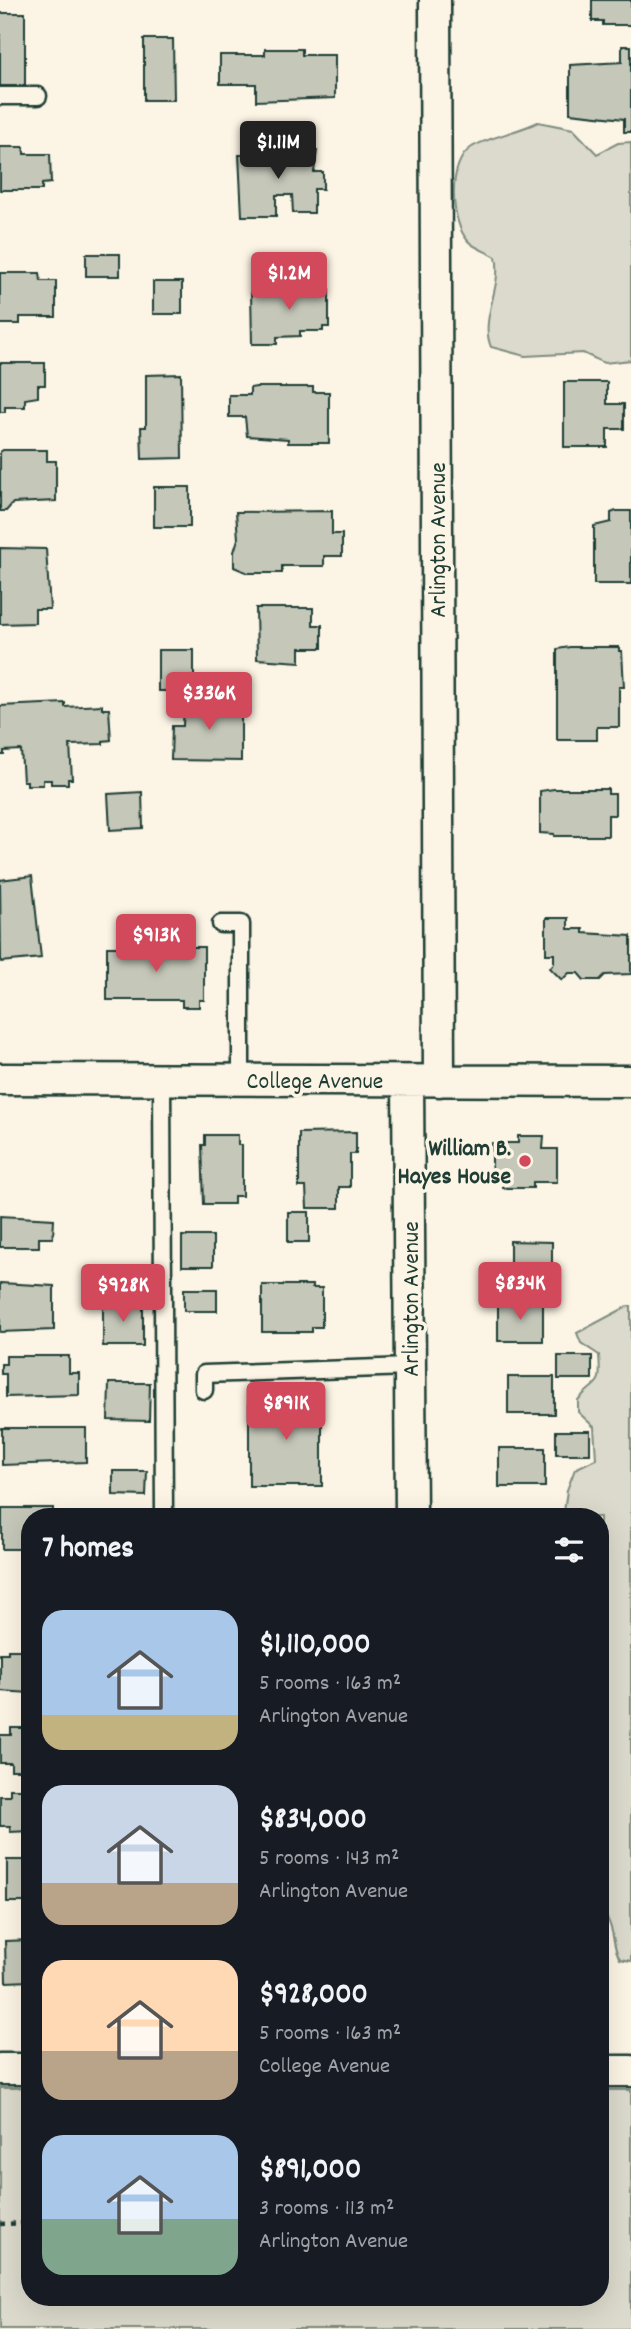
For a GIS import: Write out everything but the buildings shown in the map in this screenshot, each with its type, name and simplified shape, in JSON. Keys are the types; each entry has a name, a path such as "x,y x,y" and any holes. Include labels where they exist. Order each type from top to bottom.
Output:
{"street":[{"name":"Arlington Avenue","path":"435,0 439,1081"},
{"name":"College Avenue","path":"0,1079 631,1081"},
{"name":"Arlington Avenue","path":"408,1081 411,1508"},
{"path":"0,2069 21,2069"},
{"path":"609,2071 631,2071"}],"lane":[{"path":"0,96 38,96"},
{"path":"221,924 241,924 241,1080"},
{"path":"162,1080 164,1508"},
{"path":"204,1390 204,1374 410,1367"}],"path":[{"path":"0,2224 21,2223"}],"shaded area":[{"path":"538,122 573,129 597,154 618,143 631,142 631,360 604,363 583,353 525,356 491,347 488,325 496,280 496,257 477,248 462,232 455,206 455,178 458,165 472,147"},
{"path":"631,1306 631,1961 620,1959 609,1921 609,1508 565,1508 567,1490 575,1469 596,1459 594,1427 578,1412 578,1400 599,1379 599,1355 581,1343 577,1333"},
{"path":"0,2088 21,2088 21,2306 609,2306 609,2090 631,2090 631,2329 0,2329"}],"place":[{"name":"William B. Hayes House","path":"525,1161"}]}
